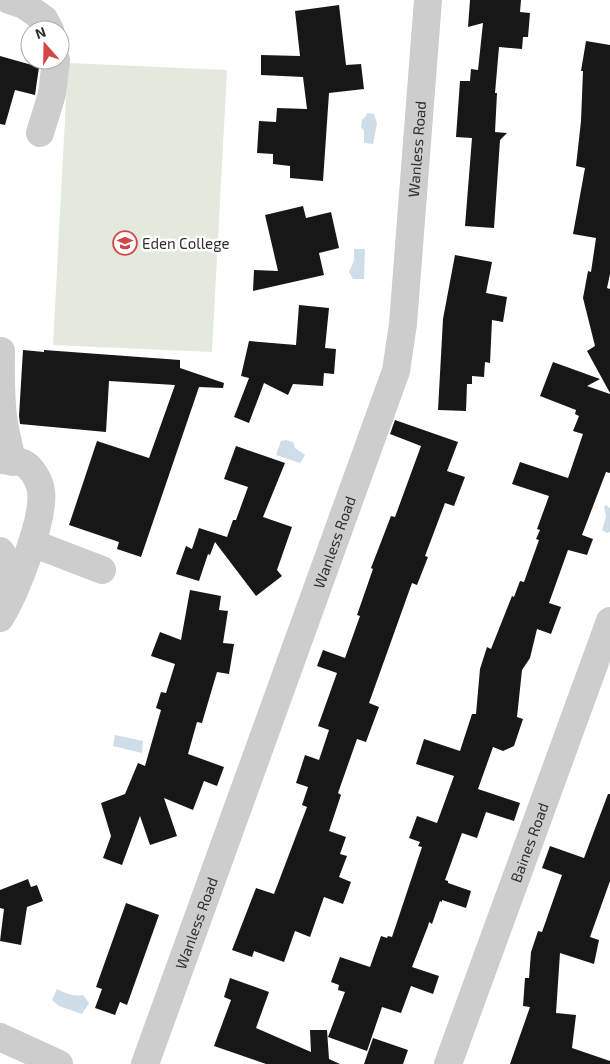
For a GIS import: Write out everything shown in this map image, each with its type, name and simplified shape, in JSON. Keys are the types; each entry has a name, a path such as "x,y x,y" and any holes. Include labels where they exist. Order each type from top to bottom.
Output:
{"street":[{"path":"9,0 24,5 45,20"},
{"name":"Wanless Road","path":"145,1064 396,371 404,315 428,0"},
{"path":"40,133 52,94 55,70"},
{"path":"0,618 32,543 37,526 41,490 34,473 23,462 6,461 10,446 2,425 0,396 1,351"},
{"path":"32,543 102,570"},
{"path":"0,551 11,569 12,591"},
{"name":"Baines Road","path":"448,1064 610,621"},
{"path":"0,1037 60,1064"}],"shaded area":[{"path":"70,63 227,70 212,352 53,345 68,70 70,70"},
{"path":"367,113 374,114 377,123 373,144 364,143 364,131 361,127 362,120"},
{"path":"354,249 365,249 364,279 353,279 349,272 354,261"},
{"path":"281,441 293,442 295,448 305,455 300,463 276,455"},
{"path":"606,505 610,508 610,532 607,533 602,530 606,517 604,507"},
{"path":"115,735 143,741 142,753 113,746"},
{"path":"57,989 72,995 83,995 89,1003 82,1014 59,1006 52,1000"}],"building":[{"path":"470,0 521,0 520,12 530,13 528,37 523,37 522,49 499,47 495,93 497,93 495,132 507,133 500,140 494,228 465,226 472,138 456,137 460,81 470,81 471,69 478,70 483,23 468,27"},
{"path":"339,5 346,65 361,64 364,89 329,93 323,181 290,178 290,166 273,164 273,154 257,153 259,121 276,122 277,108 307,109 303,77 261,75 261,55 300,56 295,11"},
{"path":"586,41 610,45 610,274 607,288 610,289 610,393 587,351 595,346 583,298 588,271 591,272 596,238 573,234 585,168 576,166 581,121 583,71 581,71"},
{"path":"0,56 20,62 20,70 39,70 35,95 15,90 5,125 0,124"},
{"path":"303,206 306,218 331,212 339,248 319,253 324,275 253,291 254,270 278,271 265,215"},
{"path":"455,255 492,262 486,293 507,297 503,322 492,320 490,363 485,362 484,377 472,376 472,384 467,384 466,411 438,410 443,319"},
{"path":"299,305 329,308 325,348 336,349 334,374 324,373 323,386 293,384 288,395 264,383 249,423 234,417 249,378 241,376 249,341 296,345"},
{"path":"23,350 180,360 180,368 224,383 223,388 199,387 141,557 117,549 119,542 69,525 97,441 149,458 175,385 109,381 106,432 20,424"},
{"path":"553,362 600,379 587,386 610,394 610,473 606,472 582,535 593,539 587,555 568,550 549,603 561,607 551,634 537,629 530,658 522,670 517,717 523,719 514,746 503,751 493,747 478,789 520,803 514,821 486,812 477,838 462,833 445,880 448,883 471,891 466,908 440,901 432,924 429,922 412,967 439,976 433,994 411,986 401,1013 382,1007 367,1051 328,1037 345,992 338,990 339,985 331,982 340,957 370,967 381,936 392,937 422,847 418,846 420,842 409,838 417,816 437,823 454,776 416,764 424,739 460,751 472,714 476,714 480,669 487,647 491,649 512,596 514,597 520,581 524,582 539,540 536,539 540,530 537,529 549,496 512,484 520,462 568,478 583,434 573,431 579,416 575,414 576,410 540,396"},
{"path":"395,420 458,442 447,471 465,477 454,506 445,503 425,556 428,557 417,585 412,583 369,703 379,707 366,742 357,739 338,793 341,795 329,831 346,837 340,854 347,856 339,877 351,882 343,904 324,897 310,937 295,931 284,962 254,951 252,957 232,950 256,888 274,894 307,807 302,805 308,787 296,783 305,755 319,760 329,730 318,726 337,673 317,666 323,650 345,658 360,616 357,615 373,569 371,568 391,516 395,517 421,446 390,434"},
{"path":"236,446 285,463 263,517 292,527 277,570 282,576 256,596 215,542 210,555 208,554 199,581 176,574 186,546 192,549 199,528 227,537 233,520 236,520 248,487 224,479"},
{"path":"190,590 221,596 219,610 228,611 223,643 234,644 229,674 217,672 202,723 197,722 188,754 224,767 217,786 204,781 193,810 164,798 177,836 150,845 140,816 122,865 103,858 111,836 101,803 125,794 138,763 145,766 161,710 156,708 161,692 166,693 175,664 151,656 160,632 181,640"},
{"path":"608,794 610,794 610,881 590,937 599,940 594,964 560,953 556,1013 576,1015 572,1048 610,1061 610,1064 510,1064 530,1007 523,1006 525,978 529,978 531,952 538,931 542,932 562,875 542,868 550,846 584,858"},
{"path":"28,879 31,887 37,885 43,901 27,907 21,945 0,941 4,909 0,908 0,890"},
{"path":"126,903 159,915 127,1005 120,1002 115,1015 95,1008 102,989 96,987"},
{"path":"230,978 269,992 256,1028 311,1052 310,1030 327,1030 329,1059 340,1064 266,1064 214,1046 231,1000 224,997"},
{"path":"373,1038 408,1050 403,1064 364,1064"}],"place":[{"name":"Eden College","path":"125,243"}]}
